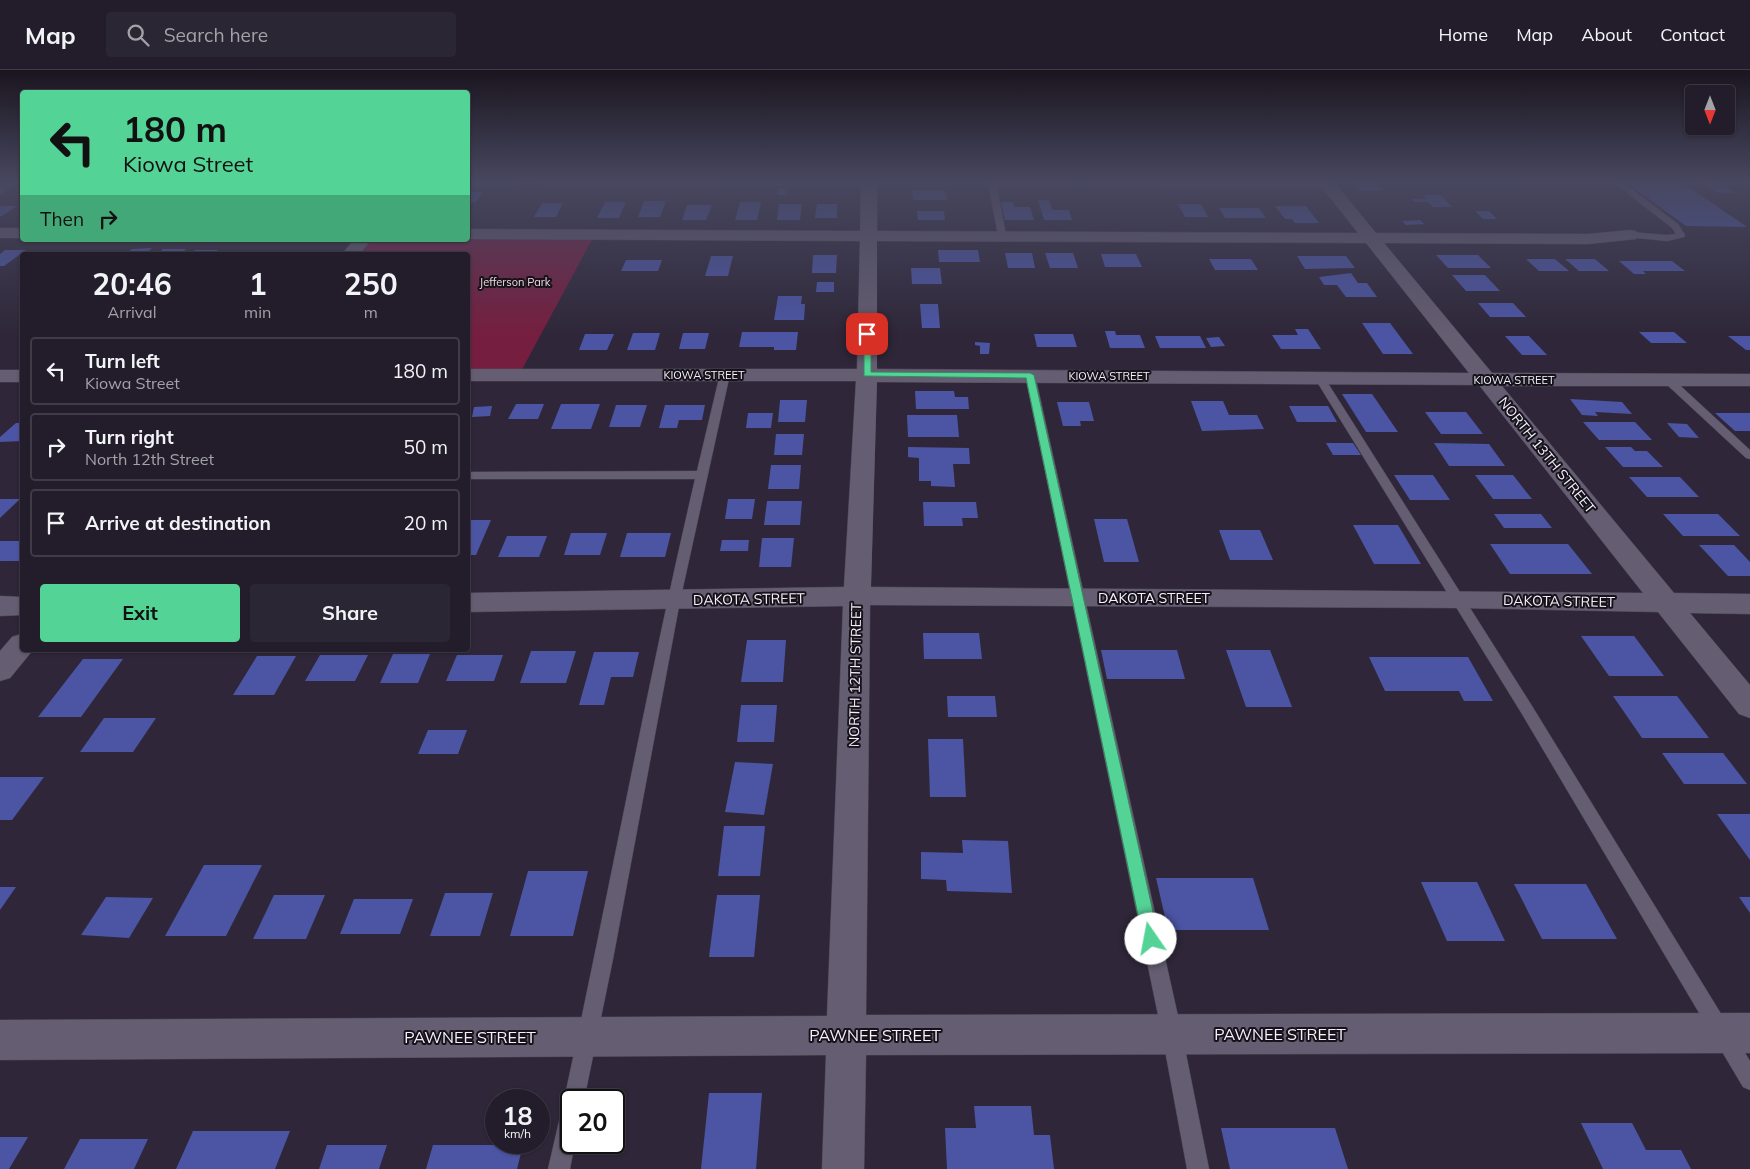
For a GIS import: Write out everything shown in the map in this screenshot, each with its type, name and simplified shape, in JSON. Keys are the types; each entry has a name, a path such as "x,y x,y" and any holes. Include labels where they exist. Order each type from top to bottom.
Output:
{"street":[{"name":"NORTH 13TH STREET","path":"1367,232 1750,706"},
{"path":"0,233 20,233"},
{"path":"470,234 868,234 1588,239 1630,235"},
{"name":"NORTH 12TH STREET","path":"843,1169 857,596 867,374 868,234"},
{"path":"353,252 361,242"},
{"name":"KIOWA STREET","path":"470,375 867,374 1487,380 1750,380"},
{"path":"0,376 20,376"},
{"name":"DAKOTA STREET","path":"470,602 857,596 1458,599 1750,604"},
{"path":"0,606 20,606"},
{"path":"0,670 20,646"},
{"name":"PAWNEE STREET","path":"0,1040 846,1035 1736,1033"}],"lane":[{"path":"1630,235 1667,238 1681,235 1679,232"},
{"path":"576,1089 673,600 725,374"},
{"path":"1030,375 1172,1034 1198,1169"},
{"path":"1319,377 1458,599 1736,1033 1750,1080"},
{"path":"1668,380 1750,456"},
{"path":"470,475 702,475"},
{"path":"559,1169 562,1154"}],"green space":[{"name":"Jefferson Park","path":"470,234 595,234 519,375 470,375 470,252 353,252 361,242 470,242"}],"building":[{"path":"152,248 147,252 128,252 132,249"},
{"path":"163,249 186,249 183,252 160,252"},
{"path":"5,250 26,250 20,252 20,254 4,266 0,266 0,254"},
{"path":"195,250 218,250 216,252 193,252"},
{"path":"938,250 978,250 980,262 939,262"},
{"path":"1005,253 1032,253 1035,268 1008,268"},
{"path":"1045,253 1073,253 1078,268 1050,268"},
{"path":"1101,254 1136,254 1142,267 1105,267"},
{"path":"813,255 837,255 836,273 812,273"},
{"path":"1436,255 1478,255 1491,268 1448,268"},
{"path":"711,256 733,256 728,276 705,276"},
{"path":"1297,256 1346,256 1355,268 1305,269"},
{"path":"1209,259 1251,259 1258,270 1215,270"},
{"path":"1526,259 1555,259 1569,271 1539,271"},
{"path":"1565,259 1595,259 1609,271 1579,271"},
{"path":"626,260 662,260 658,271 621,271"},
{"path":"1619,261 1672,261 1685,271 1643,271 1646,274 1634,274"},
{"path":"911,268 940,268 942,284 912,284"},
{"path":"1351,273 1358,283 1367,283 1377,297 1346,297 1337,285 1324,285 1319,277"},
{"path":"1452,275 1485,275 1500,291 1466,291"},
{"path":"817,282 834,282 834,292 816,292"},
{"path":"778,296 802,296 801,304 805,304 804,320 774,320"},
{"path":"1478,303 1513,303 1526,317 1490,317"},
{"path":"920,304 938,304 940,328 922,328"},
{"path":"1362,323 1390,323 1413,354 1383,354"},
{"path":"1295,329 1308,329 1321,349 1281,349 1272,335 1298,335"},
{"path":"1105,331 1115,331 1116,335 1140,335 1145,348 1110,348"},
{"path":"742,332 798,332 796,350 774,350 774,347 739,347"},
{"path":"1639,332 1674,332 1687,343 1651,343"},
{"path":"633,333 660,333 655,350 627,350"},
{"path":"683,333 709,333 705,349 679,349"},
{"path":"585,334 614,334 607,350 579,350"},
{"path":"1034,334 1073,334 1077,347 1037,347"},
{"path":"1155,336 1200,336 1206,348 1160,348"},
{"path":"1505,336 1529,336 1547,355 1522,355"},
{"path":"1728,336 1750,336 1750,350 1746,350"},
{"path":"1219,337 1225,346 1211,347 1206,338"},
{"path":"975,342 990,343 989,354 980,354 980,346 975,345"},
{"path":"915,391 954,391 955,397 968,397 969,409 916,409"},
{"path":"1342,394 1372,394 1398,432 1366,432"},
{"path":"1570,399 1622,402 1632,414 1595,412 1598,416 1582,415"},
{"path":"780,400 807,400 805,422 778,422"},
{"path":"1191,401 1223,401 1229,415 1257,415 1264,429 1202,431"},
{"path":"1057,402 1089,402 1094,421 1080,421 1081,426 1063,426"},
{"path":"516,404 544,404 538,419 508,419"},
{"path":"561,404 600,404 591,429 551,429"},
{"path":"616,405 647,405 640,427 609,427"},
{"path":"665,405 705,405 702,420 679,420 677,428 659,428"},
{"path":"492,406 490,416 472,417 474,407"},
{"path":"1289,406 1328,406 1337,422 1297,422"},
{"path":"1425,412 1466,412 1483,434 1441,434"},
{"path":"748,413 773,413 771,428 746,428"},
{"path":"1715,413 1750,413 1750,431 1735,431"},
{"path":"907,415 957,415 959,437 908,437"},
{"path":"1583,422 1635,422 1652,440 1599,440"},
{"path":"16,423 20,423 20,441 0,442 0,437"},
{"path":"1667,423 1687,424 1699,438 1679,437"},
{"path":"776,434 804,434 802,455 774,455"},
{"path":"1326,443 1353,443 1361,455 1333,455"},
{"path":"1434,443 1489,444 1505,466 1449,466"},
{"path":"908,447 969,448 970,464 953,464 955,487 931,486 931,481 919,481 919,458 908,457"},
{"path":"1605,447 1631,447 1635,451 1647,451 1663,467 1623,467"},
{"path":"771,465 801,465 799,489 768,489"},
{"path":"1394,475 1433,475 1450,500 1410,500"},
{"path":"1475,475 1513,475 1532,499 1493,499"},
{"path":"1629,477 1680,477 1699,497 1647,497"},
{"path":"0,499 20,499 0,518"},
{"path":"728,499 755,499 752,519 725,519"},
{"path":"767,501 802,501 800,525 764,525"},
{"path":"923,502 976,502 978,518 962,518 963,526 924,526"},
{"path":"1494,514 1541,514 1552,528 1504,528"},
{"path":"1663,514 1718,514 1740,536 1683,536"},
{"path":"1094,519 1127,519 1139,562 1104,562"},
{"path":"470,520 491,520 476,555 470,555"},
{"path":"1353,525 1398,525 1421,564 1374,564"},
{"path":"1219,530 1260,530 1273,560 1230,560"},
{"path":"571,533 607,533 600,555 564,555"},
{"path":"627,533 671,533 665,557 620,557"},
{"path":"507,536 547,536 539,557 498,557"},
{"path":"762,538 794,538 791,567 759,567"},
{"path":"722,540 749,540 748,551 720,551"},
{"path":"0,541 20,541 20,561 0,561"},
{"path":"1490,544 1568,544 1592,574 1510,574"},
{"path":"1699,545 1734,545 1750,562 1750,576 1728,576"},
{"path":"923,633 979,633 982,659 924,659"},
{"path":"1581,636 1634,636 1664,676 1609,676"},
{"path":"747,640 786,640 783,682 741,682"},
{"path":"1101,650 1177,650 1185,679 1107,679"},
{"path":"1226,650 1270,650 1292,707 1246,707"},
{"path":"531,651 576,651 566,683 520,683"},
{"path":"594,652 639,652 633,677 611,677 604,705 579,705"},
{"path":"393,654 430,654 418,683 380,683"},
{"path":"320,655 368,655 355,681 305,681"},
{"path":"457,655 503,655 494,681 446,681"},
{"path":"257,656 296,656 274,695 233,695"},
{"path":"1369,657 1468,657 1493,701 1464,701 1459,691 1385,691"},
{"path":"83,659 123,659 81,717 38,717"},
{"path":"947,696 995,696 997,717 948,717"},
{"path":"1613,696 1677,696 1709,738 1642,738"},
{"path":"741,705 777,705 774,742 737,742"},
{"path":"104,718 156,718 133,752 80,752"},
{"path":"428,730 467,730 458,754 418,754"},
{"path":"928,739 963,739 966,797 930,797"},
{"path":"1662,753 1723,753 1747,784 1684,784"},
{"path":"735,762 773,764 764,815 725,812"},
{"path":"0,777 44,777 12,820 0,820"},
{"path":"1717,814 1750,814 1750,860"},
{"path":"724,826 765,826 760,876 718,876"},
{"path":"962,840 1008,841 1012,893 947,891 946,880 921,879 921,852 963,853"},
{"path":"204,865 262,865 226,936 165,936"},
{"path":"528,871 588,871 573,936 510,936"},
{"path":"1156,878 1253,878 1269,930 1168,930"},
{"path":"1421,882 1477,882 1505,941 1447,941"},
{"path":"1514,884 1586,884 1617,939 1542,939"},
{"path":"0,887 16,887 0,910"},
{"path":"445,893 493,893 480,936 430,936"},
{"path":"274,895 325,895 306,939 253,939"},
{"path":"717,895 760,895 754,957 709,957"},
{"path":"106,897 153,898 129,938 81,935"},
{"path":"1739,897 1750,897 1750,913"},
{"path":"354,899 413,899 400,934 340,934"},
{"path":"709,1093 762,1093 756,1169 701,1169"},
{"path":"974,1106 1031,1106 1034,1135 1050,1135 1054,1169 947,1169 945,1128 976,1128"},
{"path":"1581,1123 1632,1123 1646,1150 1681,1150 1691,1169 1603,1169"},
{"path":"1221,1128 1335,1128 1348,1169 1230,1169"},
{"path":"193,1131 290,1131 275,1169 176,1169"},
{"path":"0,1137 28,1137 9,1169 0,1169"},
{"path":"80,1139 148,1139 134,1169 64,1169"},
{"path":"327,1145 387,1145 379,1169 319,1169"},
{"path":"433,1145 485,1145 485,1154 521,1154 517,1169 426,1169"}],"route":[{"path":"867,334 867,374 1030,375 1151,939"}]}
